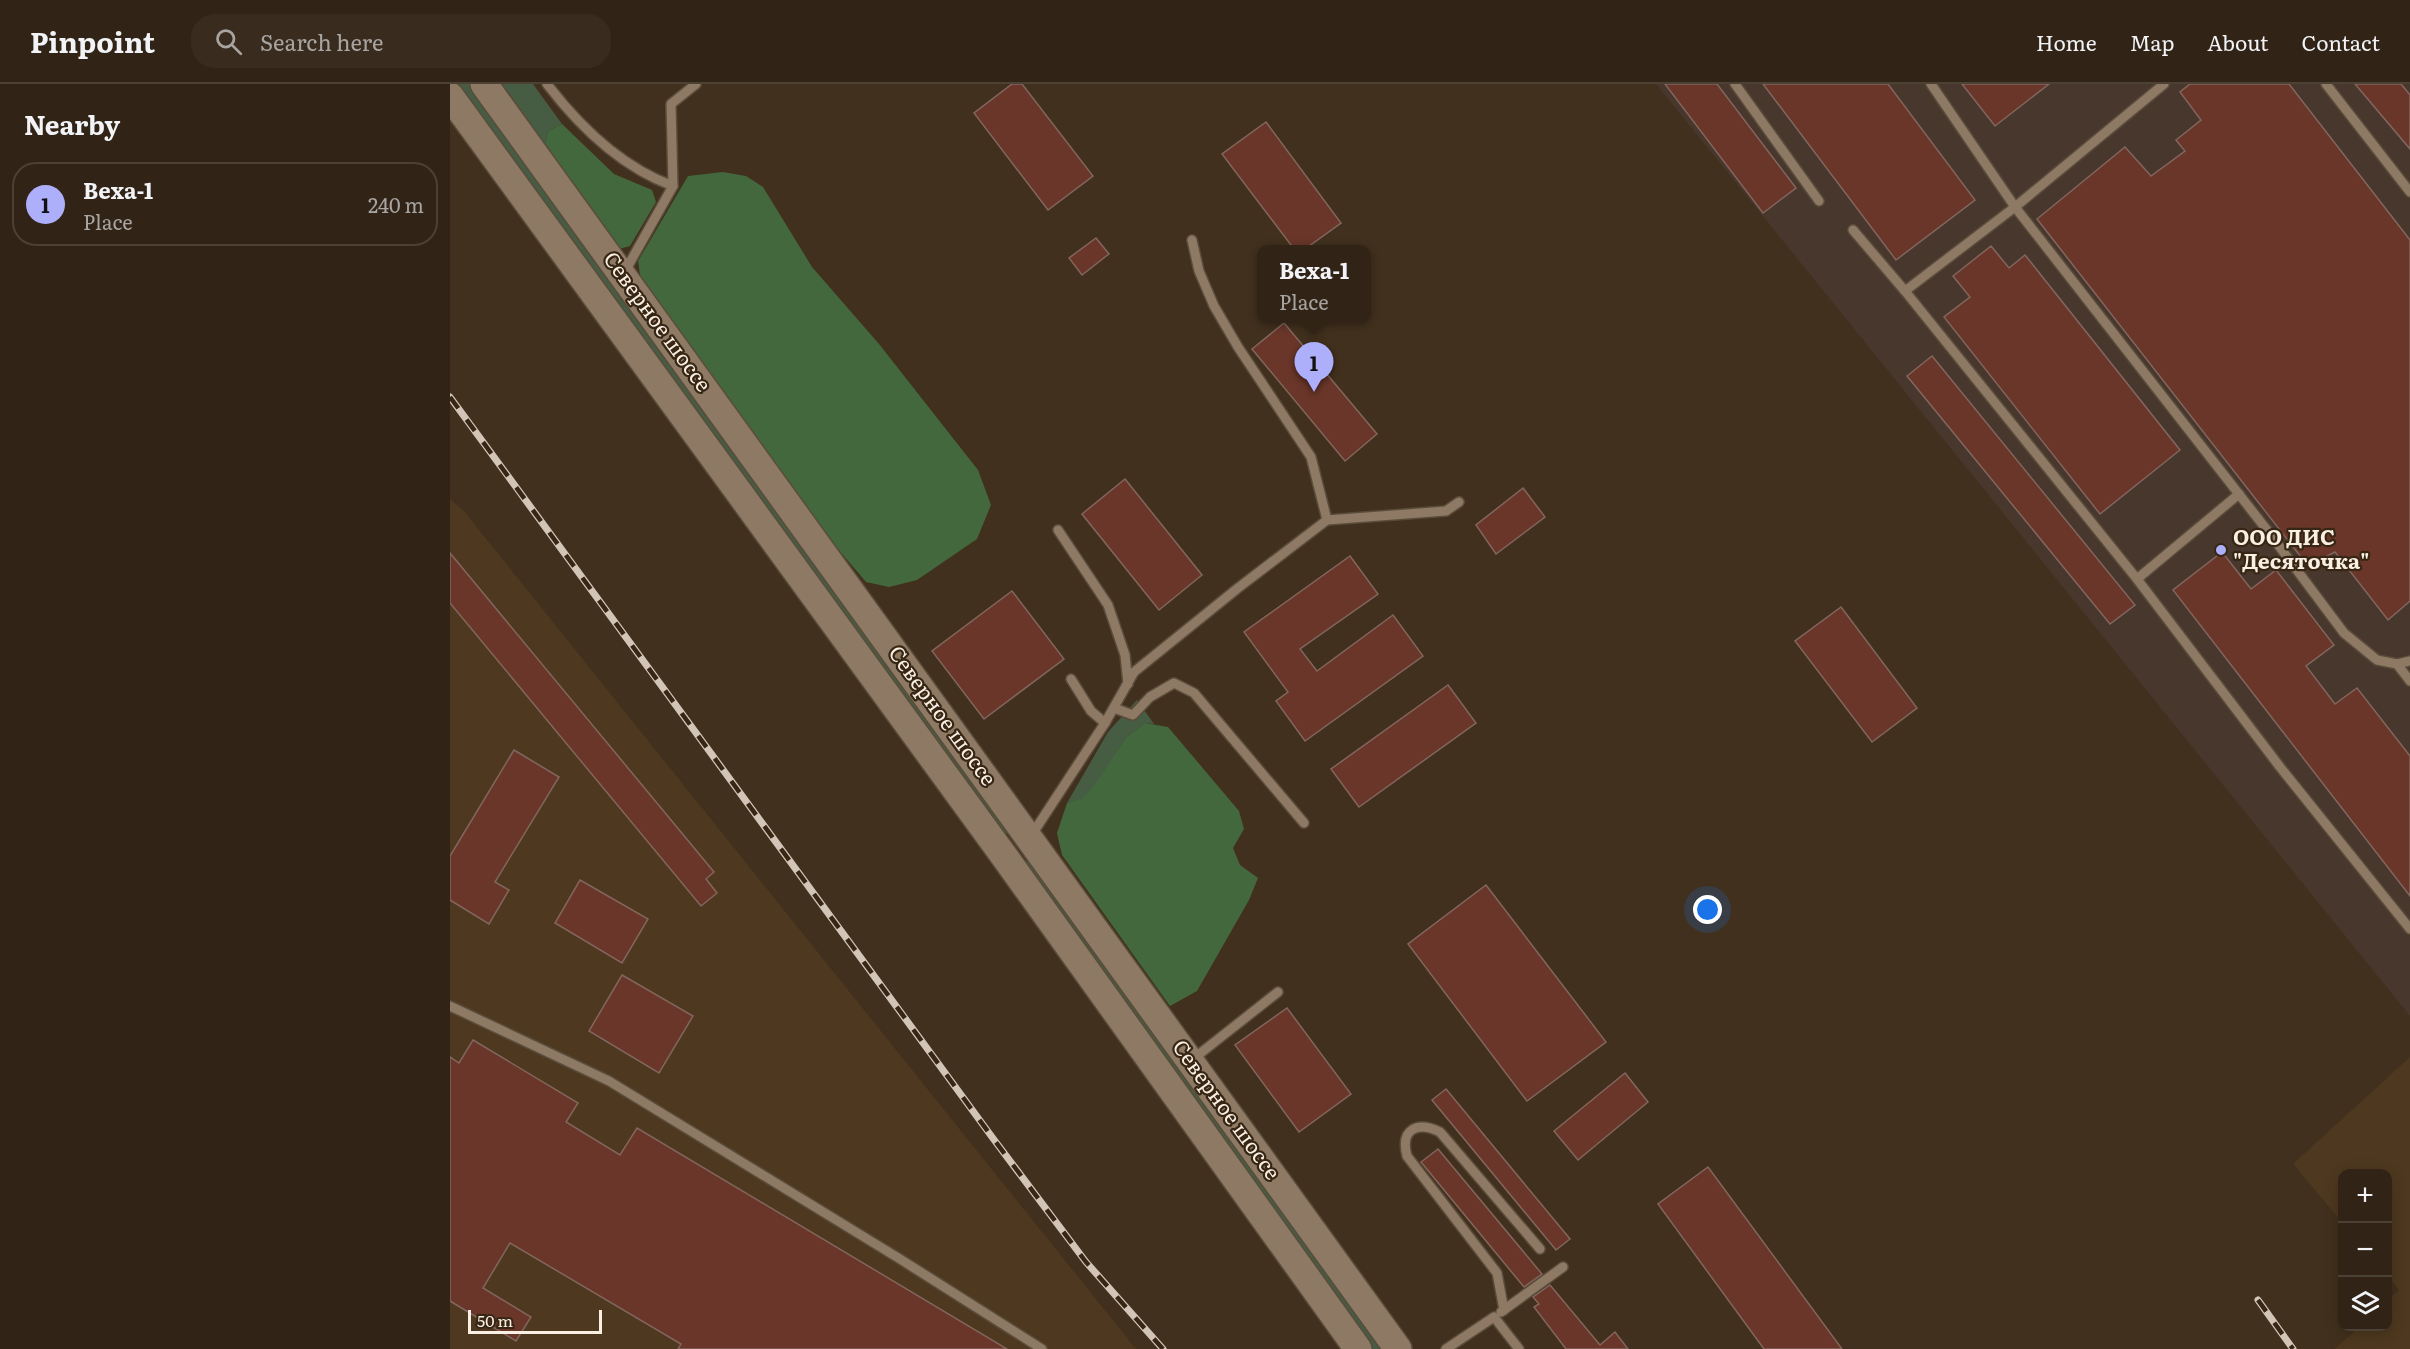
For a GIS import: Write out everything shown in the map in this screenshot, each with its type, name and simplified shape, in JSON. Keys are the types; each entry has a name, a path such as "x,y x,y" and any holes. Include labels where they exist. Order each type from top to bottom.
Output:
{"main road":[{"name":"Северное шоссе","path":"484,84 1398,1349"},
{"name":"Северное шоссе","path":"450,96 1004,855 1358,1349"},
{"path":"1004,855 1029,838"}],"lane":[{"path":"547,84 565,107 621,160 673,186"},
{"path":"622,275 673,186 671,104 696,84"},
{"path":"1735,84 1819,201"},
{"path":"1931,84 2015,207 2240,494 2344,633 2377,660 2397,664 2410,661"},
{"path":"1905,291 2015,207 2164,84"},
{"path":"2326,84 2410,192"},
{"path":"1853,230 1905,291 2137,579 2280,766 2410,928"},
{"path":"1192,240 1199,271 1214,306 1238,347 1311,457 1327,520"},
{"path":"2137,579 2240,494"},
{"path":"1029,838 1105,723 1134,672 1327,520 1446,511 1459,502"},
{"path":"1058,530 1108,605 1125,655 1128,685"},
{"path":"2397,664 2410,681"},
{"path":"1071,679 1091,711 1105,723"},
{"path":"1114,708 1132,716 1150,697 1174,683 1194,693 1304,823"},
{"path":"1190,1061 1278,992"},
{"path":"450,1006 609,1081 1042,1349"},
{"path":"1503,1310 1497,1273 1407,1156 1405,1140 1408,1134 1415,1128 1423,1126 1440,1132 1540,1249"},
{"path":"1446,1349 1563,1267"},
{"path":"1494,1317 1519,1349"}],"shaded area":[{"name":"ООО ДИС \"Десяточка\"","path":"1656,84 2410,84 2410,1016"},
{"path":"450,499 463,510 1136,1349 450,1349"},
{"path":"2410,1057 2410,1349 2335,1349 2355,1331 2392,1331 2392,1296 2399,1290 2392,1281 2392,1169 2338,1169 2338,1217 2293,1164"}],"green space":[{"path":"456,84 469,84 1012,828 1010,834 1003,833"},
{"path":"500,84 533,84 562,124 548,131 545,145"},
{"path":"562,124 614,174 652,190 656,202 630,246 619,249 545,145 548,131"},
{"path":"723,172 746,176 763,187 812,267 879,344 978,470 991,505 977,539 917,580 889,587 866,582 820,528 640,275 638,261 688,176"},
{"path":"1137,700 1154,724 1145,723 1126,737 1096,784 1082,800 1067,803 1108,732"},
{"path":"1145,723 1168,727 1239,811 1244,829 1233,848 1240,865 1258,878 1249,900 1197,991 1170,1006 1062,855 1057,833 1067,803 1082,799 1096,783 1126,737"},
{"path":"1027,858 1386,1349 1372,1349 1026,865"}],"building":[{"path":"1012,84 1022,84 1093,176 1048,210 974,113"},
{"path":"1665,84 1717,84 1796,188 1763,213"},
{"path":"1763,84 1888,84 1975,200 1896,260"},
{"path":"1962,84 2049,84 1995,126"},
{"path":"2190,84 2289,84 2410,240 2410,601 2388,620 2335,552 2308,566 2037,219 2125,147 2151,176 2185,151 2176,140 2201,120 2180,92"},
{"path":"2355,84 2401,84 2410,95 2410,149"},
{"path":"1266,122 1341,223 1311,245 1291,245 1222,154"},
{"path":"1096,238 1109,254 1082,275 1069,258"},
{"path":"1991,246 2009,268 2025,255 2180,450 2100,514 1944,317 1970,297 1953,276"},
{"path":"1284,323 1377,434 1345,461 1252,349"},
{"path":"1932,356 2135,605 2110,624 1907,376"},
{"path":"1125,479 1202,575 1159,610 1082,514"},
{"path":"1523,488 1545,517 1496,554 1476,525"},
{"path":"2222,552 2251,589 2276,570 2334,645 2306,666 2335,704 2357,688 2410,756 2410,896 2173,590"},
{"path":"450,553 714,872 706,879 717,893 701,906 450,603"},
{"path":"1350,556 1378,594 1300,649 1317,671 1393,615 1423,656 1305,741 1276,701 1288,692 1244,632"},
{"path":"1012,591 1064,659 984,719 932,651"},
{"path":"1841,607 1917,708 1872,742 1795,641"},
{"path":"1448,685 1476,723 1359,807 1331,769"},
{"path":"514,750 559,777 495,882 509,890 489,924 450,900 450,856"},
{"path":"580,880 648,919 622,963 555,923"},
{"path":"1486,885 1606,1042 1527,1101 1408,944"},
{"path":"622,975 693,1016 659,1073 589,1031"},
{"path":"1287,1008 1351,1094 1299,1132 1235,1045"},
{"path":"473,1040 578,1103 566,1122 620,1155 637,1128 1007,1349 678,1349 681,1344 510,1243 483,1288 531,1317 516,1341 450,1301 450,1057 459,1063"},
{"path":"1625,1073 1648,1102 1578,1160 1554,1131"},
{"path":"1446,1089 1570,1239 1556,1250 1432,1100"},
{"path":"1438,1149 1542,1274 1524,1287 1421,1162"},
{"path":"1708,1167 1842,1349 1764,1349 1658,1204"},
{"path":"1550,1285 1600,1345 1615,1332 1628,1349 1566,1349 1534,1307 1539,1304 1533,1297"}],"railway":[{"path":"450,397 992,1137 1086,1262 1163,1349"},
{"path":"2258,1300 2293,1349"}],"place":[{"name":"Веха-1","path":"1314,392"},
{"name":"ООО ДИС \"Десяточка\"","path":"2221,550"}]}
